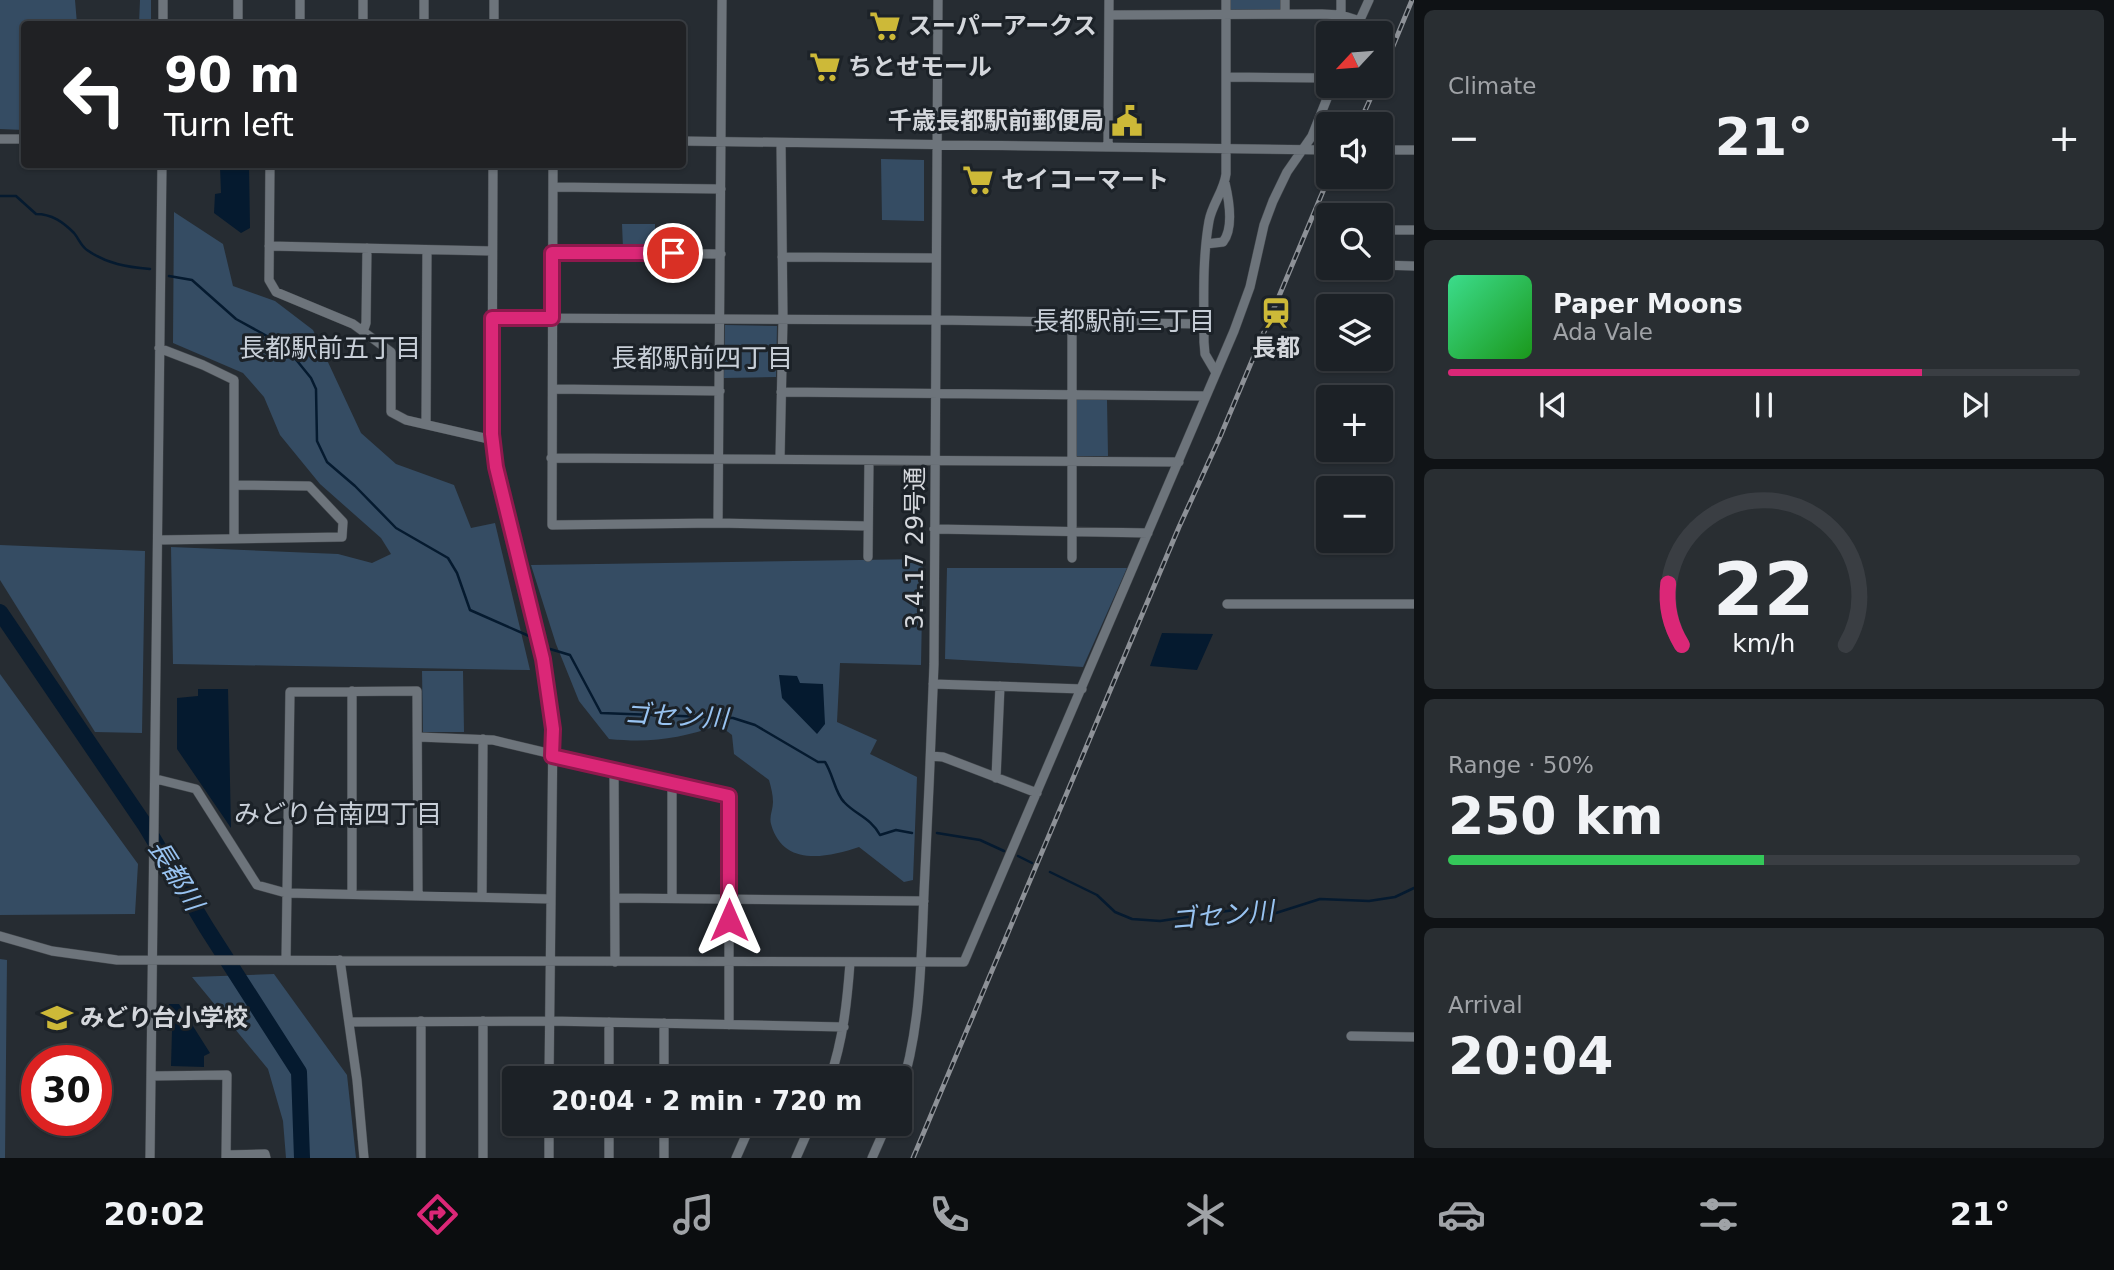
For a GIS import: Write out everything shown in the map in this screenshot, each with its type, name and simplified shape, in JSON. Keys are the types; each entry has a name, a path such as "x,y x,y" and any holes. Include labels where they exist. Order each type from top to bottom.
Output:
{"street":[{"path":"163,0 163,21"},
{"path":"237,21 238,0"},
{"path":"300,0 300,21"},
{"path":"363,0 363,21"},
{"path":"424,21 425,0"},
{"path":"494,0 494,21"},
{"path":"718,523 722,0"},
{"name":"3.4.17 29号通","path":"906,1066 916,1026 921,963 931,756 938,0"},
{"path":"1108,148 1110,0"},
{"path":"1206,244 1223,242 1229,234 1225,183 1226,0"},
{"path":"1285,0 1285,14"},
{"path":"1341,0 1341,15"},
{"path":"1109,15 1341,15 1360,21 1369,0"},
{"path":"1226,77 1316,78"},
{"path":"0,936 73,955 154,961 262,959 964,962 1206,396 1250,287 1264,225 1273,201 1287,172 1312,136 1327,98"},
{"path":"0,139 21,139"},
{"path":"686,142 1316,149"},
{"path":"780,458 783,319 781,143"},
{"path":"1393,150 1414,150"},
{"path":"150,1158 162,168"},
{"path":"270,168 269,280 276,292 353,324 391,352 391,412 406,419 493,440"},
{"path":"493,168 493,440 496,467 543,659 553,729 549,1066"},
{"path":"553,168 552,525 718,523 868,526"},
{"path":"1215,371 1205,354 1206,244 1210,215 1225,183"},
{"path":"553,187 721,189"},
{"path":"1393,230 1414,230"},
{"path":"269,246 492,251"},
{"path":"363,332 366,323 367,248"},
{"path":"426,424 427,250"},
{"path":"552,253 721,254"},
{"path":"782,257 936,258"},
{"path":"1393,265 1414,266"},
{"path":"492,318 1204,324"},
{"path":"1072,322 1072,558"},
{"path":"159,348 234,380 234,538"},
{"path":"554,389 720,391"},
{"path":"781,392 1206,396"},
{"path":"551,458 1179,462"},
{"path":"868,557 869,460"},
{"path":"158,540 341,537 344,522 309,486 234,485"},
{"path":"934,529 1148,533"},
{"path":"1227,604 1414,604"},
{"path":"933,684 1082,688"},
{"path":"996,778 1000,686"},
{"path":"352,691 352,894"},
{"path":"286,960 290,692 417,691 418,896"},
{"path":"419,737 483,739 517,745 552,756 729,796 729,1025"},
{"path":"482,897 483,739"},
{"path":"931,756 943,757 1037,793"},
{"path":"614,770 615,962"},
{"path":"156,779 196,789 257,886 286,893 551,899"},
{"path":"672,783 672,898"},
{"path":"615,898 924,901"},
{"path":"340,960 357,1080 363,1158"},
{"path":"834,1066 844,1027 850,963"},
{"path":"421,1021 421,1158"},
{"path":"483,1021 483,1158"},
{"path":"349,1022 550,1021 844,1027"},
{"path":"609,1022 609,1066"},
{"path":"664,1023 664,1066"},
{"path":"1351,1036 1414,1037"},
{"path":"151,1076 227,1074 226,1157 265,1154 266,1158"},
{"path":"549,1136 549,1158"},
{"path":"609,1136 609,1158"},
{"path":"664,1136 664,1158"},
{"path":"736,1158 745,1136"},
{"path":"796,1158 806,1136"},
{"path":"872,1158 879,1136"}],"shaded area":[{"path":"0,0 75,0 77,21 21,21 21,130 0,129"},
{"path":"140,0 151,0 151,21 139,21"},
{"path":"1231,0 1281,0 1281,12 1231,12"},
{"path":"881,159 924,160 924,221 882,220"},
{"path":"220,168 249,168 250,228 241,233 214,213 215,194 221,193"},
{"path":"174,212 223,244 233,286 275,301 313,330 361,433 396,464 454,485 471,528 495,523 530,670 173,664 171,547 338,554 372,563 391,554 381,538 320,484 280,435 264,397 243,373 173,343"},
{"path":"622,224 655,224 655,248 623,248"},
{"path":"725,325 777,326 776,377 724,378"},
{"path":"1077,399 1107,400 1108,456 1076,456"},
{"path":"0,545 145,551 142,733 95,732 0,580"},
{"path":"923,559 921,665 840,663 837,722 877,740 870,754 917,777 913,880 904,882 859,847 833,854 807,856 785,847 777,838 771,824 773,799 769,780 734,754 732,735 719,725 665,739 609,739 579,701 556,644 531,565"},
{"path":"947,568 1127,568 1083,667 945,659"},
{"path":"1162,633 1213,634 1197,670 1150,666"},
{"path":"422,671 463,671 464,732 423,732"},
{"path":"0,674 138,864 135,914 0,915"},
{"path":"779,675 797,676 800,683 823,684 825,724 817,734 782,698"},
{"path":"198,689 228,689 231,828 177,749 177,698 198,696"},
{"path":"0,959 7,960 5,1158 0,1158"},
{"path":"274,974 347,1075 356,1158 286,1158 283,1121 268,1069 192,977"},
{"path":"169,1004 179,1004 210,1053 204,1056 204,1067 171,1066 172,1031 165,1028"}],"waterway":[{"name":"ゴセン川","path":"0,196 16,196 36,214 57,219 74,233 85,248 102,259 125,266 150,269"},
{"name":"ゴセン川","path":"169,276 192,280 236,319 285,346 311,378 316,389 317,441 327,462 396,528 448,558 457,573 470,610 529,636"},
{"name":"長都川","path":"0,612 145,825 206,927 299,1072 302,1158"},
{"name":"ゴセン川","path":"550,649 570,655 601,713 733,718 755,725 818,762 825,762 841,798 880,835 896,830 912,833"},
{"name":"ゴセン川","path":"937,833 980,840 1004,851"},
{"name":"ゴセン川","path":"1018,856 1032,863"},
{"name":"ゴセン川","path":"1050,872 1097,895 1115,912 1132,919 1160,921 1234,910 1259,915 1276,913 1320,899 1369,901 1395,897 1414,888"}],"railway":[{"path":"1393,46 1412,0"},
{"path":"1364,112 1371,98"},
{"path":"913,1158 1324,189"}],"place":[{"name":"スーパーアークス","path":"885,26"},
{"name":"ちとせモール","path":"825,67"},
{"name":"千歳長都駅前郵便局","path":"1127,121"},
{"name":"セイコーマート","path":"978,180"},
{"name":"長都","path":"1276,313"},
{"name":"みどり台小学校","path":"57,1018"}],"district":[{"name":"長都駅前三丁目","path":"1124,321"},
{"name":"長都駅前五丁目","path":"330,348"},
{"name":"長都駅前四丁目","path":"702,358"},
{"name":"みどり台南四丁目","path":"338,814"}],"route":[{"path":"673,253 552,253 552,318 492,318 492,434 496,467 543,659 553,729 552,756 729,796 729,920"}]}
